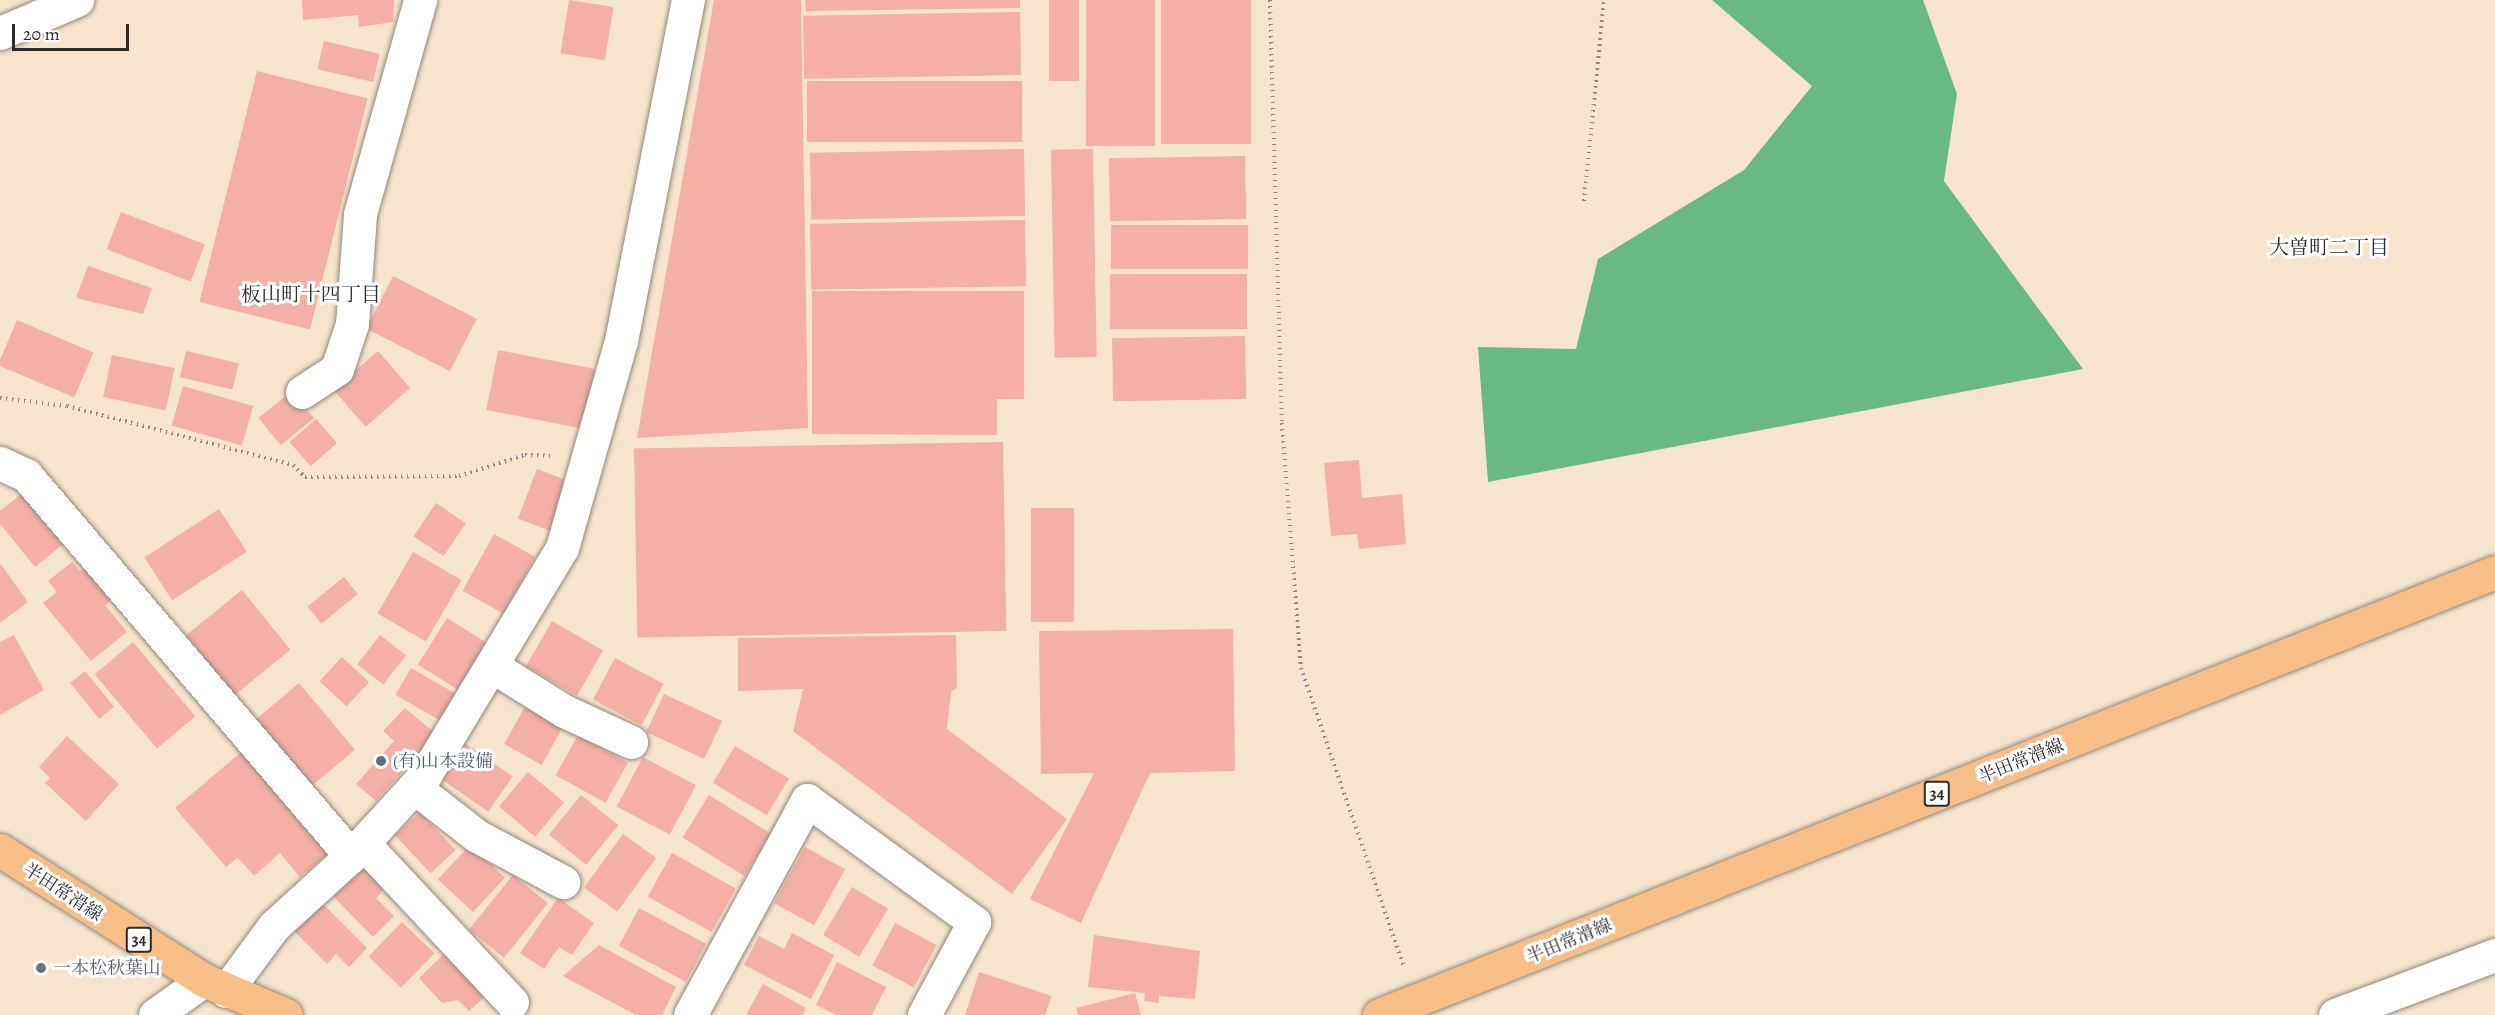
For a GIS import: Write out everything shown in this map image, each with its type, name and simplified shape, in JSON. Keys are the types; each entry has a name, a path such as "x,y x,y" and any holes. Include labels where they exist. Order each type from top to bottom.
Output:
{"main road":[{"name":"半田常滑線","path":"1379,1015 2495,572"},
{"name":"半田常滑線","path":"0,850 215,985 286,1015"}],"street":[{"path":"0,33 77,0"},
{"path":"302,392 337,369 351,324 360,214 420,0"},
{"path":"155,1015 215,985 274,926 357,849 414,787 492,666 562,548 590,457 621,341 688,0"},
{"path":"0,463 26,475 357,849 512,1002"},
{"path":"492,666 564,711 631,742"},
{"path":"414,787 477,836 562,882"},
{"path":"690,1015 807,800 974,922 924,1015"},
{"path":"2335,1015 2495,955"}],"path":[{"path":"1270,0 1282,423 1301,668 1416,1002"},
{"path":"1584,201 1604,0"},
{"path":"0,398 67,406 293,465 305,477 459,476 525,455 590,457"}],"green space":[{"path":"1712,0 1923,0 1957,94 1944,181 2083,369 1488,482 1478,347 1576,349 1598,259 1744,170 1812,86"}],"building":[{"path":"302,0 394,0 393,22 359,27 358,15 303,20"},
{"path":"569,0 613,7 605,60 561,53"},
{"path":"714,0 801,0 808,428 637,438"},
{"path":"805,0 1020,0 1020,8 806,11"},
{"path":"1049,0 1079,0 1079,81 1049,81"},
{"path":"1086,0 1155,0 1155,146 1086,146"},
{"path":"1161,0 1251,0 1251,144 1161,144"},
{"path":"1020,12 1021,75 804,79 803,16"},
{"path":"324,41 380,54 373,82 317,69"},
{"path":"257,71 368,99 310,330 199,302"},
{"path":"807,81 1022,81 1022,142 807,142"},
{"path":"1024,149 1025,216 811,220 810,153"},
{"path":"1093,149 1097,357 1055,358 1051,150"},
{"path":"1245,156 1246,219 1110,221 1109,158"},
{"path":"121,212 205,244 191,282 107,249"},
{"path":"1025,220 1026,286 811,290 810,224"},
{"path":"1111,225 1248,225 1248,269 1111,269"},
{"path":"88,266 152,288 143,314 76,298"},
{"path":"1110,274 1247,274 1247,329 1110,329"},
{"path":"393,276 477,319 450,371 366,329"},
{"path":"812,291 1024,291 1024,399 997,399 997,435 812,434"},
{"path":"17,320 93,352 74,398 0,366 0,360"},
{"path":"1245,336 1246,399 1113,401 1112,338"},
{"path":"498,350 595,369 584,429 486,410"},
{"path":"186,351 239,363 233,389 180,377"},
{"path":"378,351 410,388 366,427 333,390"},
{"path":"112,355 175,368 166,410 103,397"},
{"path":"183,386 253,406 242,446 172,425"},
{"path":"292,391 314,418 281,445 259,418"},
{"path":"316,419 337,443 311,466 290,442"},
{"path":"1003,442 1006,631 637,637 634,448"},
{"path":"1359,460 1362,498 1402,494 1406,544 1359,549 1357,534 1331,536 1324,463"},
{"path":"537,469 574,483 555,533 518,518"},
{"path":"25,491 66,542 35,567 0,524 0,511"},
{"path":"436,503 466,523 443,556 414,536"},
{"path":"1031,508 1074,508 1074,622 1031,622"},
{"path":"219,509 247,552 172,600 144,557"},
{"path":"494,534 535,557 504,614 462,591"},
{"path":"413,552 461,580 426,641 378,613"},
{"path":"72,562 80,571 90,562 117,595 105,605 127,632 91,661 43,603 57,592 48,581"},
{"path":"0,563 28,602 0,623"},
{"path":"344,577 358,594 321,624 307,607"},
{"path":"242,590 290,650 235,695 186,635"},
{"path":"447,618 487,643 458,690 418,665"},
{"path":"552,621 603,650 577,696 526,666"},
{"path":"1233,629 1235,771 1150,773 1081,923 1030,899 1094,773 1041,774 1039,631"},
{"path":"14,635 44,690 0,715 0,642"},
{"path":"380,635 406,655 383,684 357,664"},
{"path":"956,635 957,688 951,692 947,729 1067,819 1012,894 793,731 803,689 738,691 738,638"},
{"path":"133,642 195,716 157,748 95,674"},
{"path":"342,657 369,682 347,706 319,681"},
{"path":"615,658 664,684 641,725 593,699"},
{"path":"411,668 458,695 442,722 396,695"},
{"path":"85,671 114,707 99,719 70,683"},
{"path":"299,683 355,750 307,789 252,723"},
{"path":"664,694 722,721 704,759 646,732"},
{"path":"527,703 565,724 542,765 504,744"},
{"path":"405,708 436,734 376,801 356,784 394,741 383,731"},
{"path":"578,735 628,763 606,803 556,775"},
{"path":"67,736 119,784 86,821 45,783 50,778 39,767"},
{"path":"462,741 513,777 488,812 437,776"},
{"path":"735,746 789,778 767,815 713,783"},
{"path":"245,749 332,850 300,877 280,853 254,876 238,858 226,867 175,808"},
{"path":"643,757 696,785 670,835 617,806"},
{"path":"528,772 564,802 535,837 499,806"},
{"path":"581,795 618,825 586,865 549,835"},
{"path":"709,795 771,834 744,876 683,837"},
{"path":"420,812 455,850 431,873 395,835"},
{"path":"623,834 656,858 617,911 584,887"},
{"path":"470,845 505,878 473,912 438,879"},
{"path":"805,847 845,869 814,925 774,903"},
{"path":"672,853 736,888 712,932 648,897"},
{"path":"365,864 388,886 376,898 394,916 373,937 333,896"},
{"path":"513,875 548,903 504,958 469,929"},
{"path":"852,887 888,909 859,957 823,935"},
{"path":"558,898 594,923 572,955 559,947 544,969 520,953"},
{"path":"319,900 367,948 349,967 336,954 327,964 291,928"},
{"path":"639,908 706,944 686,982 619,946"},
{"path":"402,922 434,953 401,988 369,957"},
{"path":"895,923 936,945 914,987 872,965"},
{"path":"792,933 834,955 811,999 744,965 759,936 784,949"},
{"path":"1094,935 1200,951 1195,999 1159,996 1159,1003 1144,1001 1145,993 1088,987"},
{"path":"599,945 676,987 662,1015 636,1015 563,976"},
{"path":"448,950 489,993 469,1011 458,1000 442,1003 419,978"},
{"path":"837,962 886,987 872,1015 836,1015 816,1005"},
{"path":"979,972 1052,996 1045,1015 965,1015"},
{"path":"763,984 806,1008 802,1015 746,1015"},
{"path":"1135,993 1141,1015 1078,1015 1076,1008"}],"place":[{"name":"(有)山本設備","path":"381,761"},
{"name":"一本松秋葉山","path":"41,968"}],"district":[{"name":"大曽町二丁目","path":"2329,247"},
{"name":"板山町十四丁目","path":"311,294"}]}
